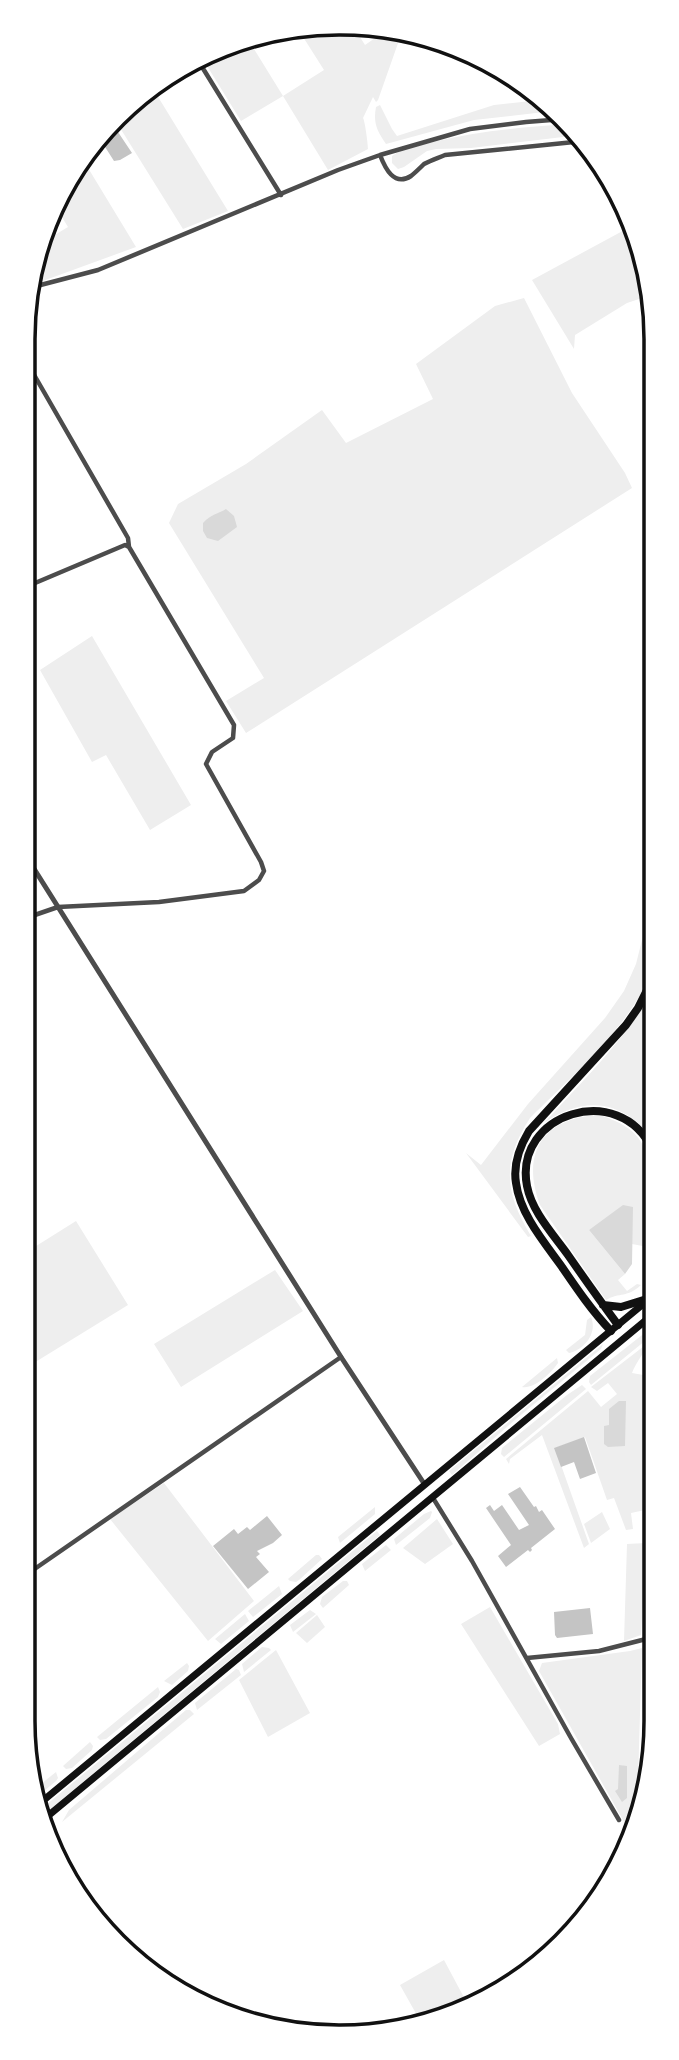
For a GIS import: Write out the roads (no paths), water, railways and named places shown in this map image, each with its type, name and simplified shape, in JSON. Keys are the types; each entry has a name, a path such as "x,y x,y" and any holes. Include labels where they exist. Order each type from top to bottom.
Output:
{"highway":[{"path":"611,1331 594,1312 535,1228 518,1195 515,1170 520,1148 529,1131 626,1025 644,997"},
{"path":"618,1325 533,1203 527,1186 528,1158 533,1145 552,1124 584,1110 612,1113 626,1119 638,1128 644,1137"},
{"path":"603,1305 621,1307 644,1300"}],"main road":[{"path":"45,1799 644,1303"},
{"path":"50,1814 644,1323"},
{"path":"618,1325 624,1339"},
{"path":"611,1331 624,1339"}],"street":[{"path":"203,67 281,195"},
{"path":"40,285 98,270 380,155 470,129 550,120"},
{"path":"380,155 390,174 403,179 426,163 445,155 571,142"},
{"path":"35,376 128,538 129,547 234,726 233,738 212,752 206,764 264,872 259,880 244,891 146,903 58,907 35,916"},
{"path":"35,583 125,545 129,547"},
{"path":"35,870 341,1357 425,1485"},
{"path":"35,1569 341,1357"},
{"path":"432,1497 472,1561 619,1821"},
{"path":"527,1658 599,1651 644,1640"}]}
